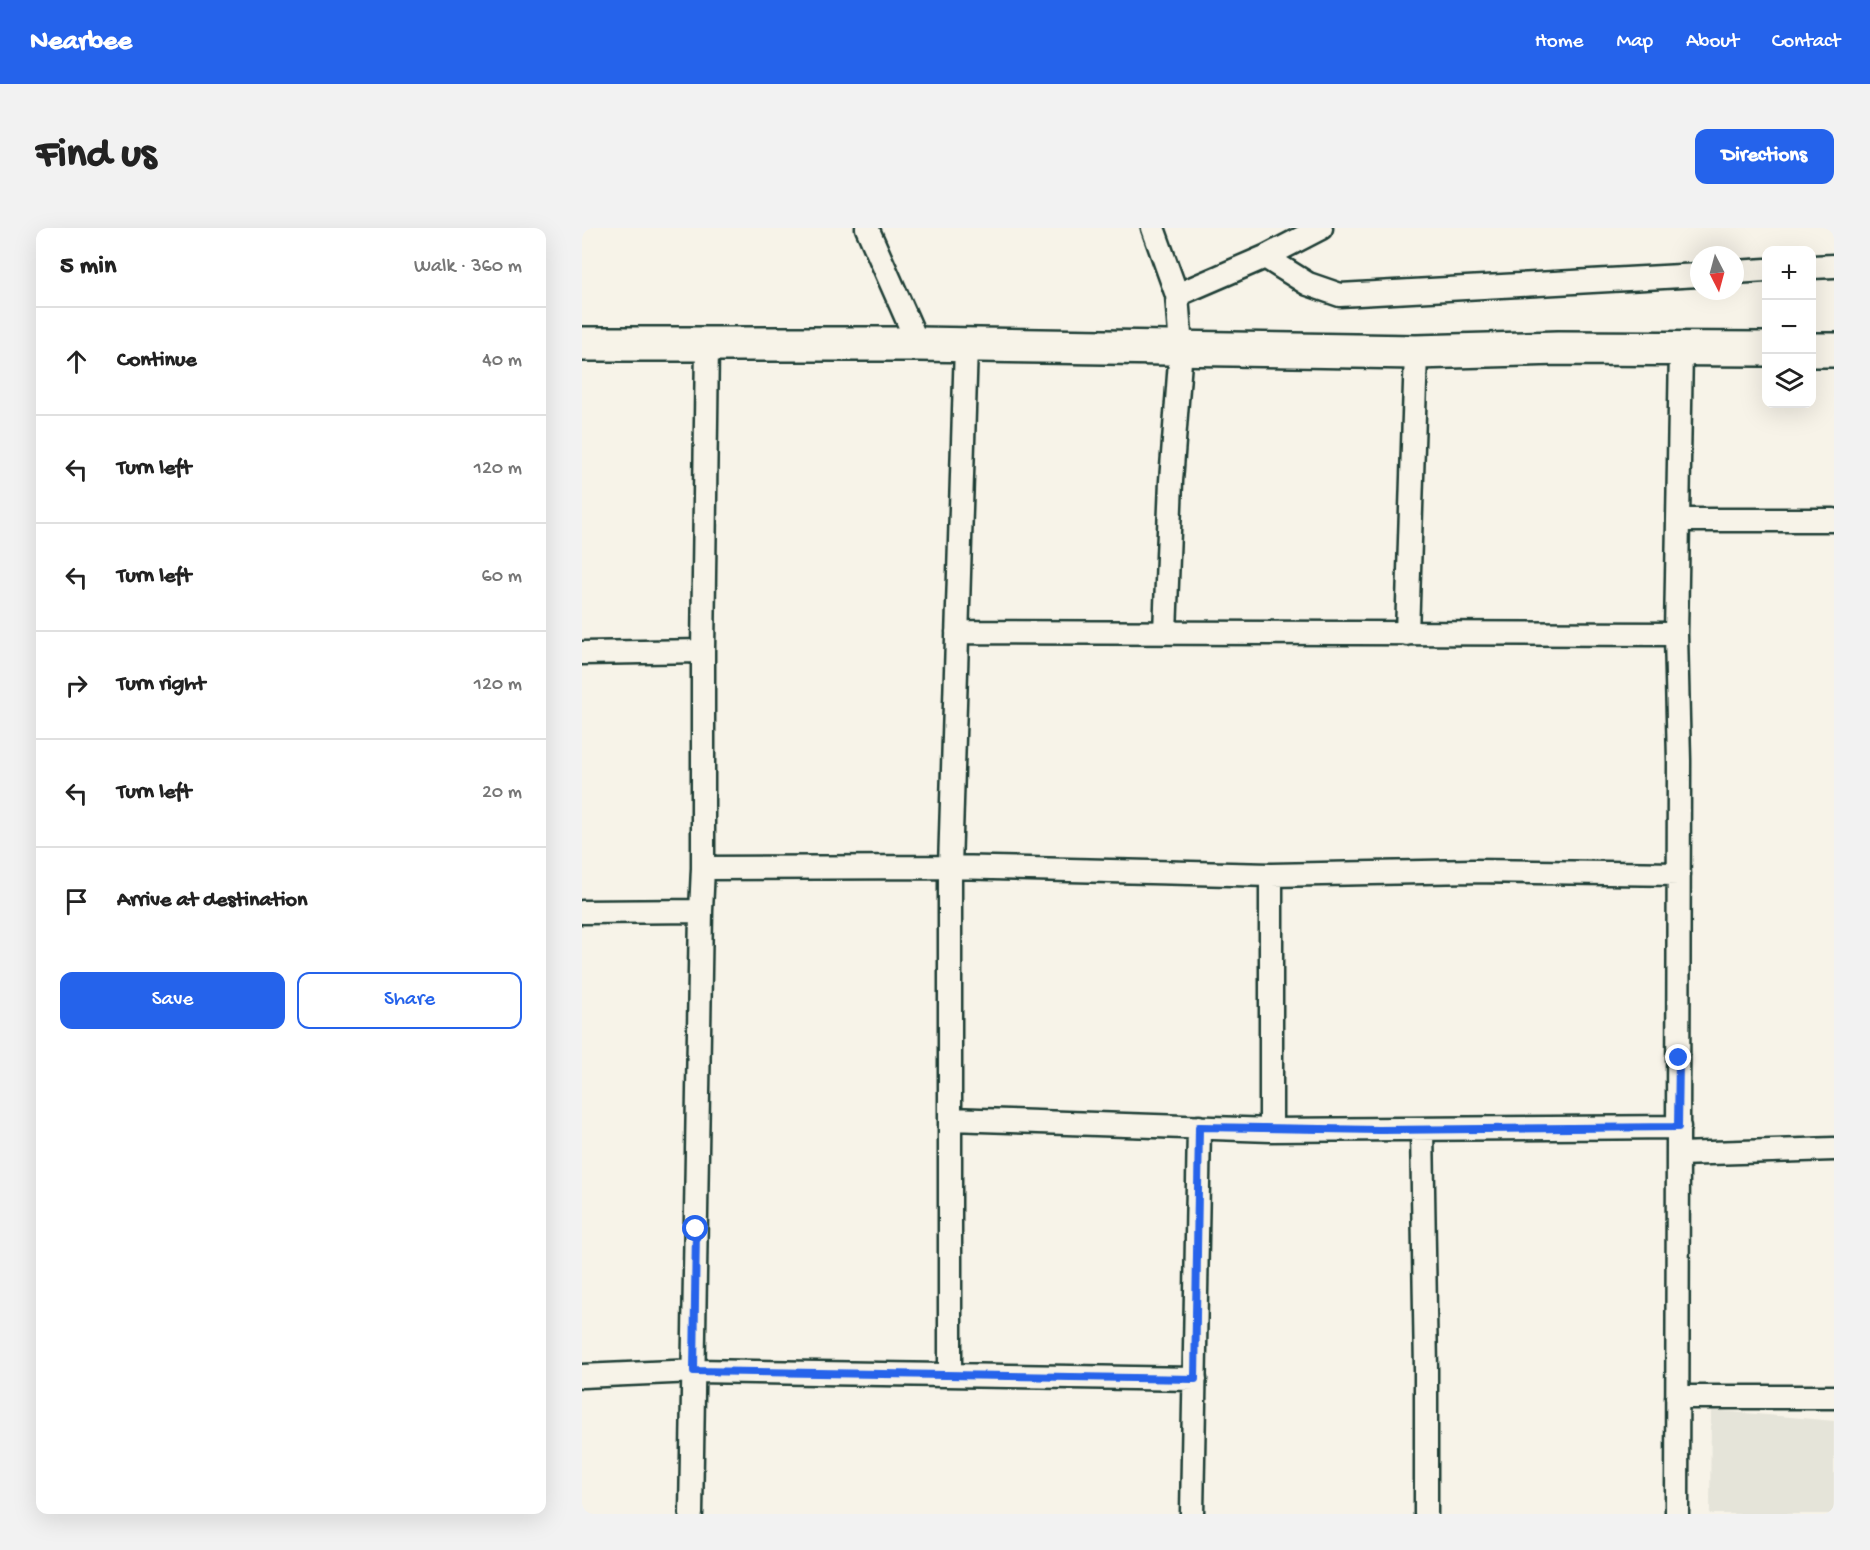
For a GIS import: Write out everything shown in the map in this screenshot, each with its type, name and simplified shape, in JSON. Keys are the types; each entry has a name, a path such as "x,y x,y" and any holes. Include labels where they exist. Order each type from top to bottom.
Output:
{"street":[{"path":"867,228 918,344"},
{"path":"1153,228 1177,296 1181,348 1171,481 1165,632"},
{"path":"1177,296 1265,257 1321,228"},
{"path":"1265,257 1308,284 1340,295 1690,276"},
{"path":"1816,267 1834,266"},
{"path":"1744,271 1762,270"},
{"path":"582,344 918,344 1416,352 1558,348 1762,349"},
{"path":"691,1514 703,868 707,344"},
{"path":"950,1374 950,867 966,345"},
{"path":"1677,1514 1679,761 1676,634 1681,349"},
{"path":"1816,350 1834,350"},
{"path":"1407,634 1416,352"},
{"path":"1679,520 1834,520"},
{"path":"957,632 1676,634"},
{"path":"582,653 703,651"},
{"path":"703,868 950,867 1271,874 1473,871 1679,874"},
{"path":"1271,874 1271,1130"},
{"path":"582,912 701,911"},
{"path":"950,1119 1271,1130 1678,1127"},
{"path":"1192,1514 1199,1127"},
{"path":"1422,1130 1426,1514"},
{"path":"1679,1154 1834,1149"},
{"path":"582,1376 694,1371 1195,1379"},
{"path":"1677,1397 1834,1397"}],"shaded area":[{"path":"1711,1410 1834,1421 1834,1514 1710,1514"}],"route":[{"path":"696,1229 694,1371 1195,1379 1199,1127 1271,1130 1678,1127 1679,1058"}]}
